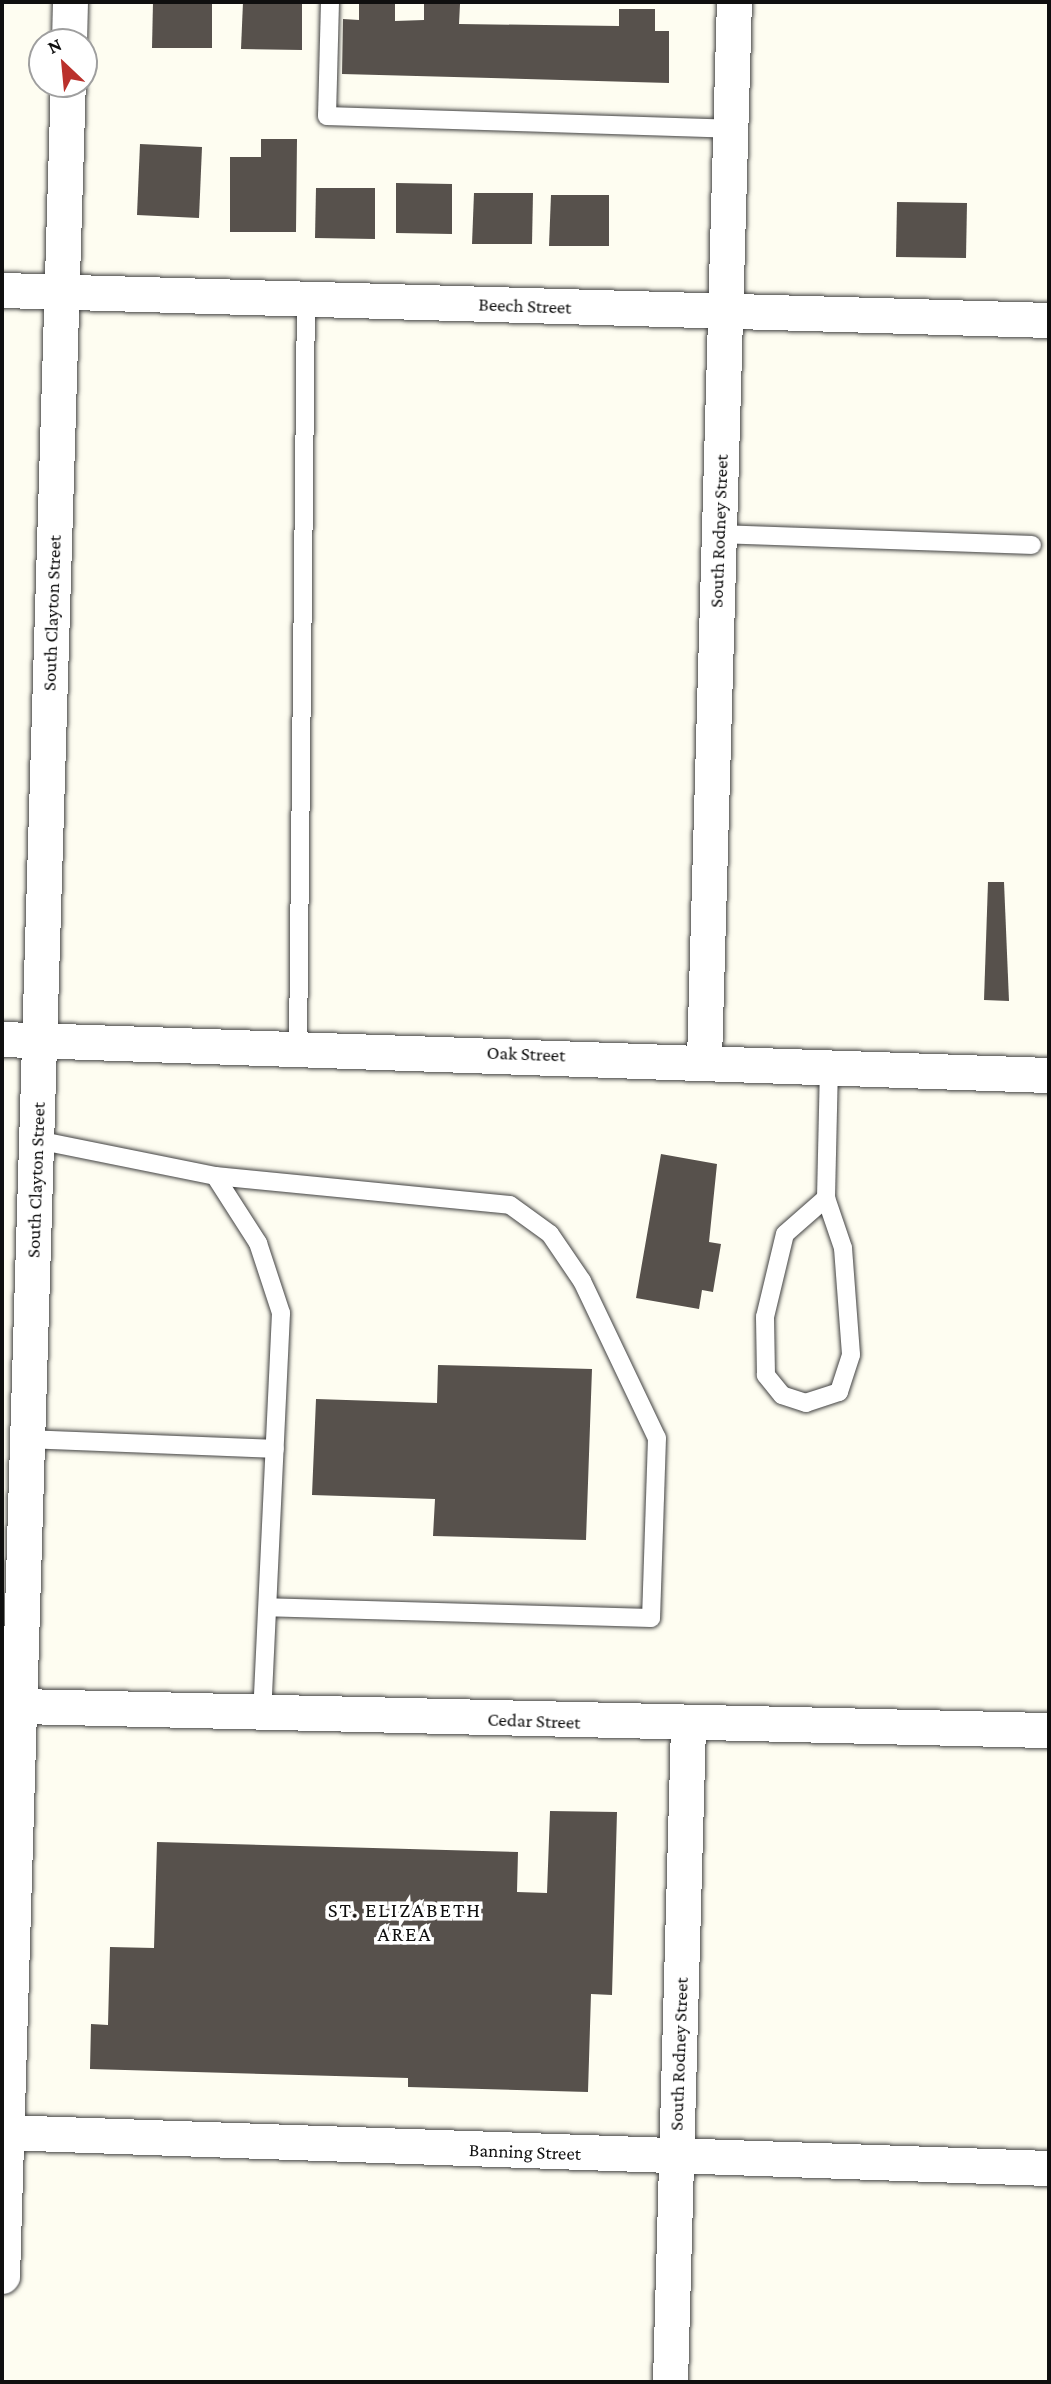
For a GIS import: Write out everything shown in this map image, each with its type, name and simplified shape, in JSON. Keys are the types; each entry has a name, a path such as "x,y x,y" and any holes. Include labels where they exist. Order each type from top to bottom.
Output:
{"street":[{"path":"69,28 70,2"},
{"name":"South Rodney Street","path":"704,1059 734,2"},
{"name":"South Clayton Street","path":"2,2276 68,98"},
{"name":"Beech Street","path":"2,290 725,313 1049,320"},
{"name":"Oak Street","path":"2,1039 704,1059 1049,1075"},
{"name":"Cedar Street","path":"20,1706 688,1725 1049,1730"},
{"name":"South Rodney Street","path":"670,2382 688,1725"},
{"name":"Banning Street","path":"5,2132 676,2158 1049,2168"}],"lane":[{"path":"330,2 327,116 730,129"},
{"path":"298,1047 306,300"},
{"path":"719,534 1032,545"},
{"path":"826,1198 785,1234 765,1317 766,1375 782,1395 806,1403 839,1392 851,1355 843,1248 826,1198 828,1065"},
{"path":"37,1140 215,1176 510,1205 550,1234 582,1281 657,1438 650,1618 268,1606"},
{"path":"215,1176 258,1242 281,1313 261,1713"},
{"path":"28,1439 275,1449"}],"building":[{"path":"153,2 212,2 212,48 152,48"},
{"path":"243,2 302,2 302,50 241,49"},
{"path":"395,2 395,21 424,20 424,4 460,4 459,24 619,26 619,9 655,9 655,31 669,31 669,83 342,74 343,19 359,20 359,3"},
{"path":"261,139 297,139 296,232 230,232 230,157 261,157"},
{"path":"140,144 202,147 199,218 137,215"},
{"path":"396,183 452,184 452,234 396,233"},
{"path":"316,188 375,188 375,239 315,238"},
{"path":"474,193 533,193 532,244 472,244"},
{"path":"551,195 609,195 609,246 549,246"},
{"path":"897,202 967,203 966,258 896,257"},
{"path":"988,882 1004,882 1009,1001 984,1000"},
{"path":"661,1154 717,1164 709,1242 721,1244 713,1292 702,1290 699,1309 636,1298"},
{"path":"438,1365 592,1369 586,1540 433,1536 435,1499 312,1495 316,1399 437,1403"},
{"path":"550,1811 617,1812 612,1995 591,1994 588,2092 408,2087 408,2078 90,2069 91,2024 108,2025 110,1947 154,1948 157,1842 518,1852 517,1892 547,1893"}],"district":[{"name":"ST. ELIZABETH AREA","path":"405,1922"}]}
